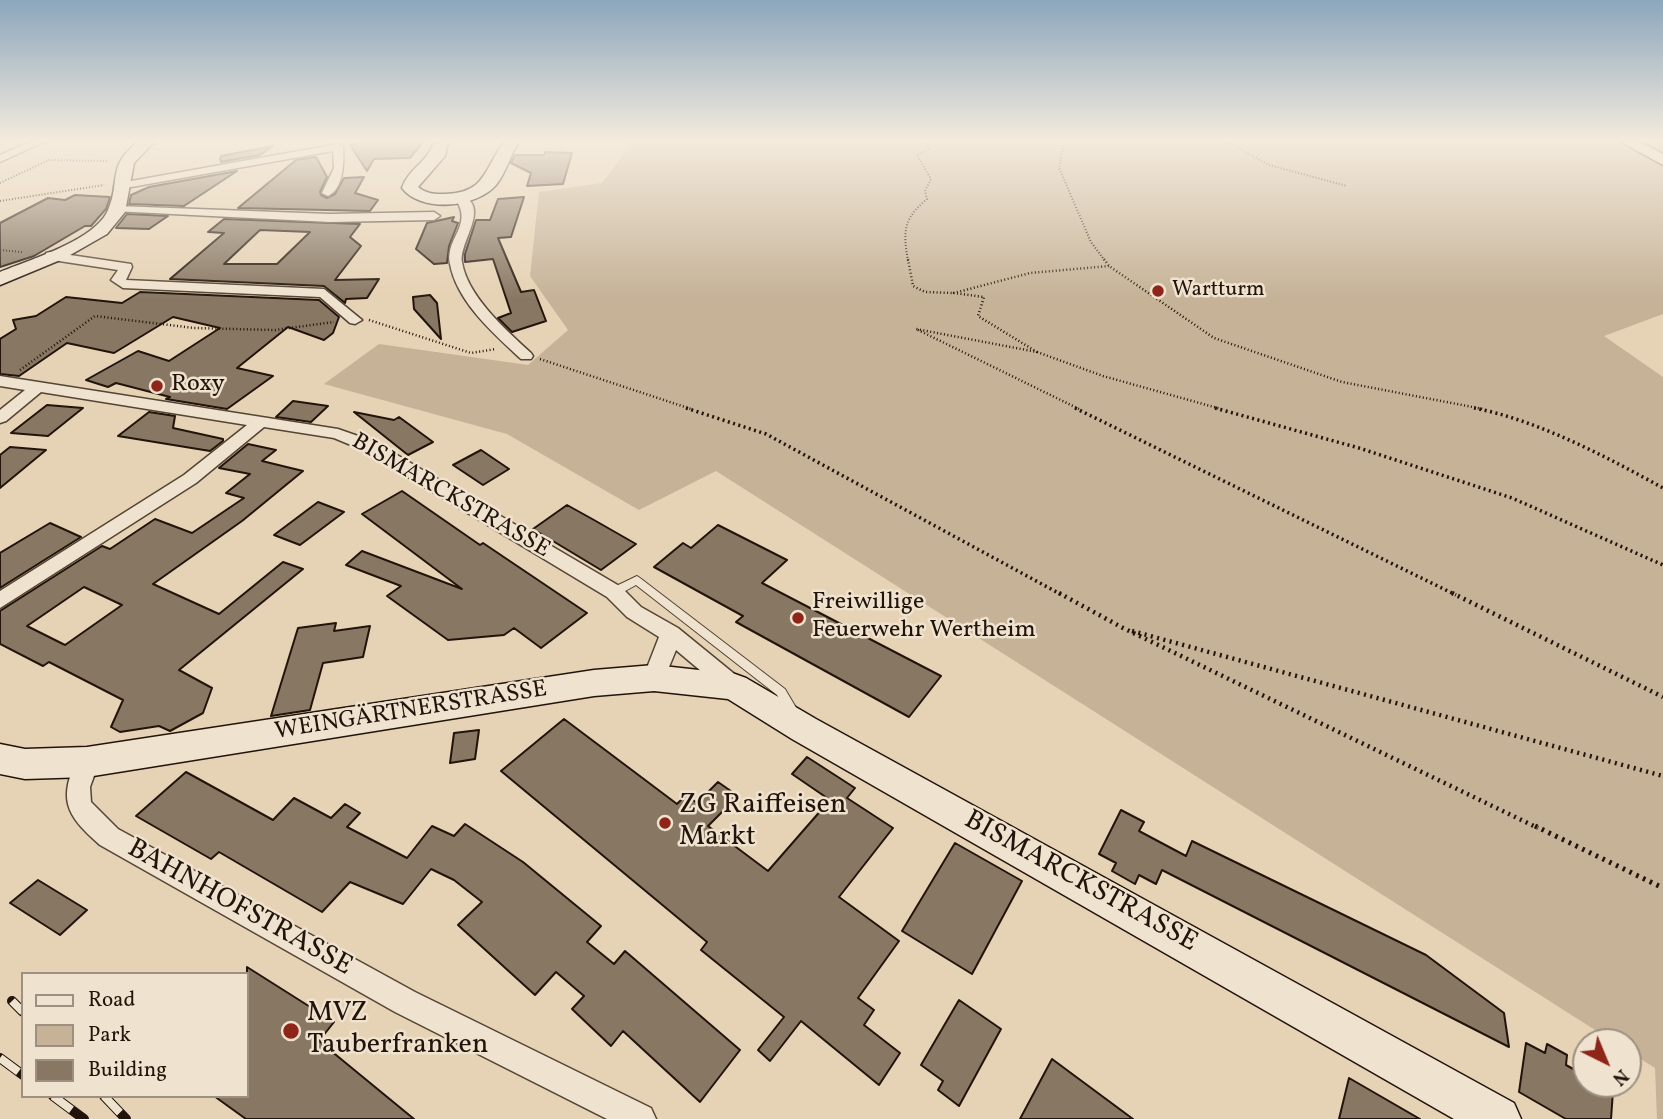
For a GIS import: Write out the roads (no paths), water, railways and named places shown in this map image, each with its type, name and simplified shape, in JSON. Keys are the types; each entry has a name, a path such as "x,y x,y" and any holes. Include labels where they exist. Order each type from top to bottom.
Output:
{"main road":[{"path":"0,279 97,232 111,221 117,209 119,194"},
{"path":"414,194 423,198 460,197 468,194"},
{"name":"WEINGÄRTNERSTRASSE","path":"88,762 567,687 654,678 735,687"},
{"name":"BISMARCKSTRASSE","path":"735,687 804,729 1498,1119"},
{"path":"0,759 25,764 88,762"}],"street":[{"path":"460,197 467,204 470,214 456,262 468,291 487,321 526,356"},
{"path":"117,209 331,218 434,216"},
{"path":"50,256 126,267 118,280 123,284 324,293 355,320"},
{"name":"BISMARCKSTRASSE","path":"2,381 338,434 369,446 614,592 634,612 671,634 735,687"},
{"path":"0,418 37,388"},
{"path":"0,600 190,479 262,421"},
{"path":"654,678 671,634"},
{"name":"BAHNHOFSTRASSE","path":"88,762 77,782 79,808 109,837 405,1002 640,1119"}],"lane":[{"path":"614,592 637,580 781,692 804,729"}],"railway":[{"path":"12,1001 21,1010"},
{"path":"0,1058 21,1074"},
{"path":"56,1098 84,1119"},
{"path":"106,1098 126,1119"}],"place":[{"name":"Wartturm","path":"1158,291"},
{"name":"Roxy","path":"157,386"},
{"name":"Freiwillige Feuerwehr Wertheim","path":"798,618"},
{"name":"ZG Raiffeisen Markt","path":"665,823"},
{"name":"MVZ Tauberfranken","path":"291,1031"}]}
